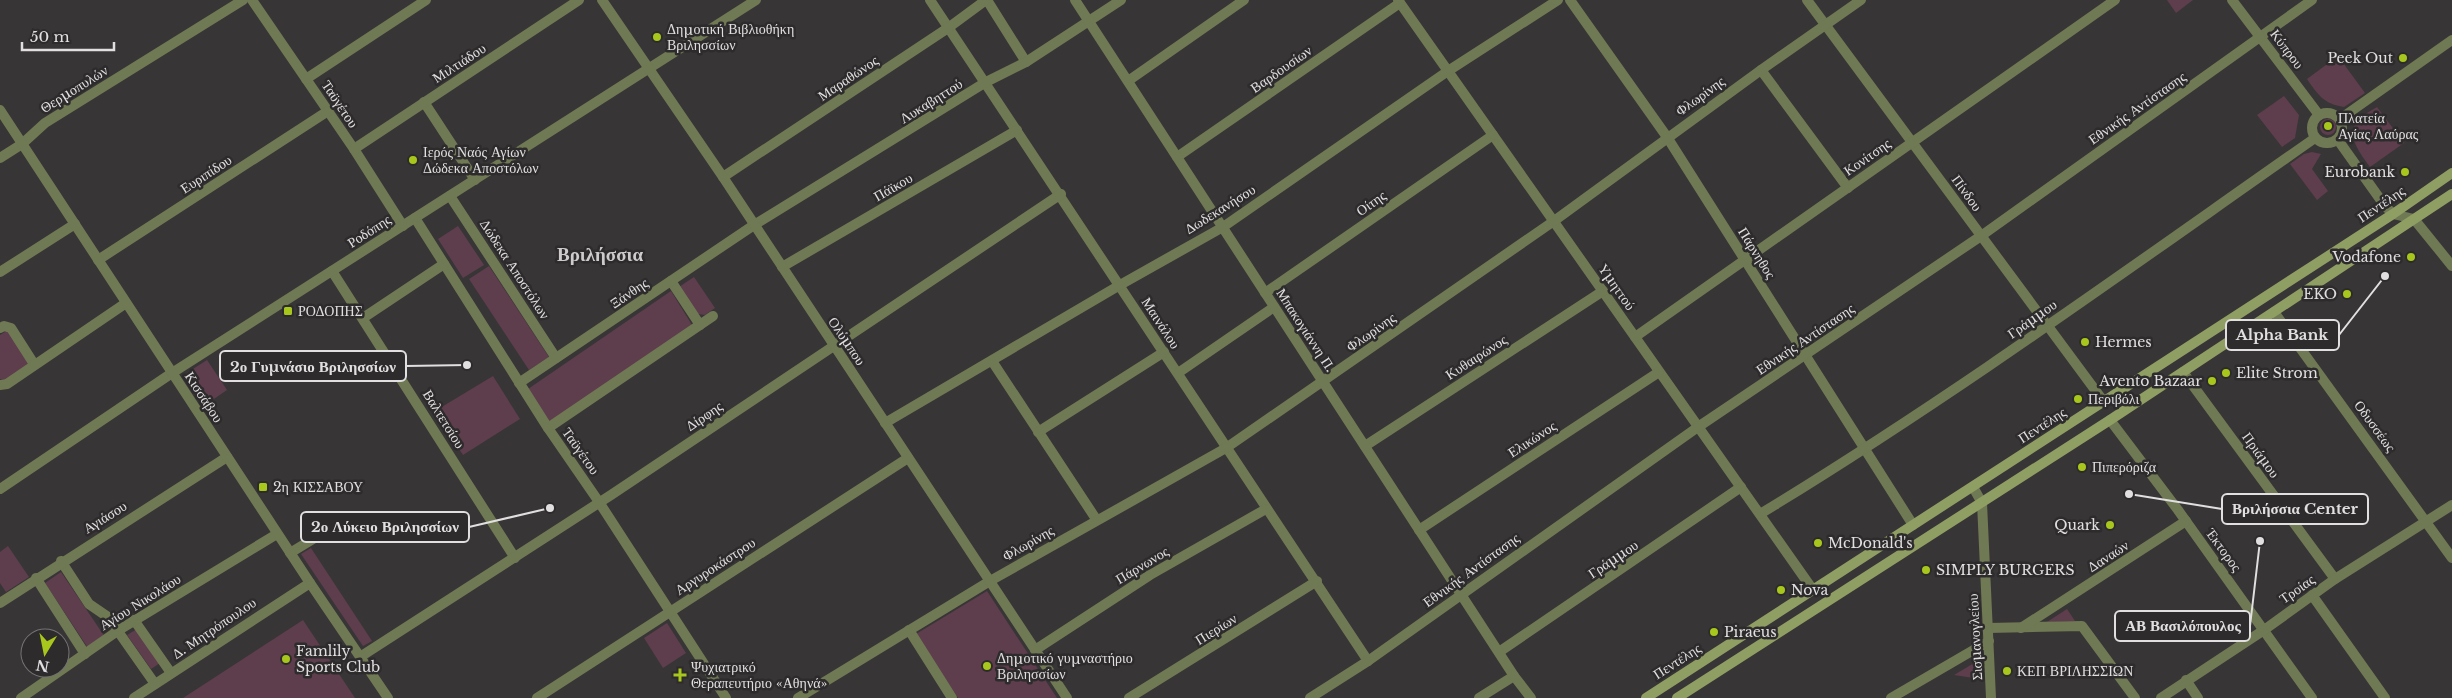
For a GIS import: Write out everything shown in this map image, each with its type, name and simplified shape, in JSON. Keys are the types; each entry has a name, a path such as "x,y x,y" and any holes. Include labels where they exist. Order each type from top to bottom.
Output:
{"main road":[{"name":"Πεντέλης","path":"1646,698 2393,214 2452,173"},
{"path":"1677,698 2110,420 2452,194"}],"street":[{"name":"Θερμοπυλών","path":"0,158 22,144 45,123 243,0"},
{"name":"Ταϋγέτου","path":"252,0 354,149 403,226"},
{"path":"306,79 426,0"},
{"name":"Μιλτιάδου","path":"354,149 579,0"},
{"name":"Ροδόπης","path":"0,489 172,373 756,0"},
{"name":"Μαινάλου","path":"930,0 1061,194 1266,509 1317,581 1368,661"},
{"path":"986,0 1026,62"},
{"name":"Μαραθώνος","path":"723,177 948,28 986,0"},
{"name":"Μπακογιάννη Π.","path":"1075,0 1514,676"},
{"name":"Λυκαβηττού","path":"754,225 986,82 1026,62 1121,0"},
{"path":"1128,81 1244,0"},
{"name":"Δωδεκανήσου","path":"885,423 1120,284 1222,227 1448,71 1558,0"},
{"name":"Πάρνηθος","path":"1570,0 1667,137 1914,525"},
{"name":"Πίνδου","path":"1807,0 2104,402"},
{"name":"Φλωρίνης","path":"798,698 908,630 1096,519 1226,448 1554,221 1667,137 1861,0"},
{"name":"Κονίτσης","path":"1635,337 2115,0"},
{"name":"Κύπρου","path":"2232,0 2320,115"},
{"name":"Εθνικής Αντίστασης","path":"1310,698 1368,661 1698,427 1981,236 2312,0"},
{"name":"Ολύμπου","path":"606,1 1067,698"},
{"name":"Υμηττού","path":"1399,2 1813,590"},
{"name":"Βαρδουσίων","path":"1177,157 1399,2"},
{"path":"2340,119 2452,40"},
{"path":"1761,70 1848,188"},
{"path":"424,102 475,180"},
{"name":"Κισσάβου","path":"0,110 277,534 388,698"},
{"name":"Ευριπίδου","path":"98,260 328,111"},
{"path":"2332,114 2340,119 2343,128 2338,140 2326,144 2315,138 2312,128 2315,118 2320,115 2332,114"},
{"name":"Πάϊκου","path":"782,268 1017,130"},
{"name":"Οίτης","path":"1265,293 1493,135"},
{"name":"Γράμμου","path":"1760,514 1866,448 2048,325 2315,138"},
{"path":"2338,140 2393,214 2414,219 2452,266"},
{"name":"Δίρφης","path":"360,656 515,558 1061,194"},
{"name":"Δώδεκα Αποστόλων","path":"450,196 556,358"},
{"name":"Ταϋγέτου","path":"415,218 548,428 599,502 726,698"},
{"path":"0,272 75,224"},
{"name":"Ξάνθης","path":"519,383 754,225"},
{"path":"363,318 444,264"},
{"name":"Βαλτετσίου","path":"332,271 515,558"},
{"path":"671,281 700,325"},
{"name":"Κυθαιρώνος","path":"1365,446 1603,291"},
{"path":"0,385 7,384 126,303"},
{"path":"1178,372 1274,307"},
{"name":"Οδυσσέως","path":"2274,312 2452,558"},
{"path":"548,428 714,316"},
{"path":"0,328 4,326 11,328 34,364"},
{"path":"1038,432 1164,352"},
{"path":"992,361 1096,519"},
{"name":"Ελικώνος","path":"1419,530 1660,372"},
{"name":"Πριάμου","path":"2183,372 2335,579"},
{"name":"Έκτορος","path":"2110,420 2186,521 2312,698"},
{"name":"Αγιάσου","path":"0,603 61,561 227,457"},
{"name":"Αργυροκάστρου","path":"537,698 908,458"},
{"name":"Γράμμου","path":"1499,652 1741,487"},
{"name":"Σισμανογλείου","path":"1973,487 1982,503 1991,698"},
{"name":"Τροίας","path":"2160,698 2264,630 2335,579 2452,505"},
{"name":"Πάρνωνος","path":"1035,650 1150,575 1266,509"},
{"name":"Δαναών","path":"2021,628 2186,521"},
{"name":"Αγίου Νικολάου","path":"21,698 134,620 277,534"},
{"path":"290,553 313,539"},
{"path":"61,561 89,604 104,613 119,630 156,684"},
{"path":"36,578 85,654"},
{"name":"Πιερίων","path":"1129,698 1317,581"},
{"name":"Δ. Μητρόπουλου","path":"134,698 310,583"},
{"path":"2312,595 2385,698"},
{"path":"134,620 171,673"},
{"path":"1988,628 2082,626 2135,698"},
{"path":"908,630 952,698"},
{"path":"1891,698 1989,641"},
{"path":"1479,698 1514,676"},
{"path":"1514,676 1514,681 1525,698"},
{"path":"1514,676 1531,698"},
{"path":"2186,680 2198,698"}],"shaded area":[{"path":"2167,0 2193,0 2176,13"},
{"path":"2338,56 2365,93 2344,107 2331,104 2322,98 2307,79"},
{"path":"2284,96 2299,115 2295,138 2282,147 2257,115"},
{"path":"2377,107 2404,143 2370,167 2356,145 2353,133 2357,121"},
{"name":"Πλατεία Αγίας Λαύρας","path":"2328,119 2336,127 2328,135 2320,127"},
{"path":"2312,152 2321,154 2312,169 2328,191 2317,200 2290,164 2304,154"},
{"path":"458,226 484,265 463,278 438,239"},
{"path":"489,266 549,357 529,370 469,279"},
{"path":"694,277 715,308 705,315 698,314 679,287"},
{"path":"671,291 692,325 549,422 528,389"},
{"path":"8,330 31,365 6,380 0,379 0,335"},
{"path":"207,360 227,390 205,405 185,374"},
{"path":"493,376 520,419 463,455 435,411"},
{"path":"8,546 29,577 6,592 0,583 0,552"},
{"path":"311,548 372,641 363,646 301,554"},
{"path":"61,572 105,637 88,648 45,583"},
{"name":"Δημοτικό γυμναστήριο Βριλησσίων","path":"987,591 1057,698 958,698 916,634"},
{"path":"2067,609 2075,621 2047,622"},
{"name":"Famlily Sports Club","path":"303,620 355,698 183,698"},
{"path":"667,623 686,653 663,668 644,638"},
{"path":"137,629 160,663 151,669 127,635"},
{"path":"1979,660 1980,679 1954,675"}],"place":[{"name":"Δημοτική Βιβλιοθήκη Βριλησσίων","path":"657,37"},
{"name":"Peek Out","path":"2403,58"},
{"name":"Πλατεία Αγίας Λαύρας","path":"2328,126"},
{"name":"Ιερός Ναός Αγίων Δώδεκα Αποστόλων","path":"413,160"},
{"name":"Eurobank","path":"2405,172"},
{"name":"Vodafone","path":"2411,257"},
{"name":"Alpha Bank","path":"2385,276"},
{"name":"EKO","path":"2347,294"},
{"name":"ΡΟΔΟΠΗΣ","path":"288,311"},
{"name":"Hermes","path":"2085,342"},
{"name":"2ο Γυμνάσιο Βριλησσίων","path":"467,365"},
{"name":"Elite Strom","path":"2226,373"},
{"name":"Avento Bazaar","path":"2212,381"},
{"name":"Περιβόλι","path":"2078,399"},
{"name":"Πιπερόριζα","path":"2082,467"},
{"name":"2η ΚΙΣΣΑΒΟΥ","path":"263,487"},
{"name":"Βριλήσσια Center","path":"2129,494"},
{"name":"2ο Λύκειο Βριλησσίων","path":"550,508"},
{"name":"Quark","path":"2110,525"},
{"name":"ΑΒ Βασιλόπουλος","path":"2260,541"},
{"name":"McDonald's","path":"1818,543"},
{"name":"SIMPLY BURGERS","path":"1926,570"},
{"name":"Nova","path":"1781,590"},
{"name":"Piraeus","path":"1714,632"},
{"name":"Famlily Sports Club","path":"286,659"},
{"name":"Δημοτικό γυμναστήριο Βριλησσίων","path":"987,666"},
{"name":"ΚΕΠ ΒΡΙΛΗΣΣΙΩΝ","path":"2007,671"},
{"name":"Ψυχιατρικό Θεραπευτήριο «Αθηνά»","path":"680,675"}],"district":[{"name":"Βριλήσσια","path":"600,254"}]}
